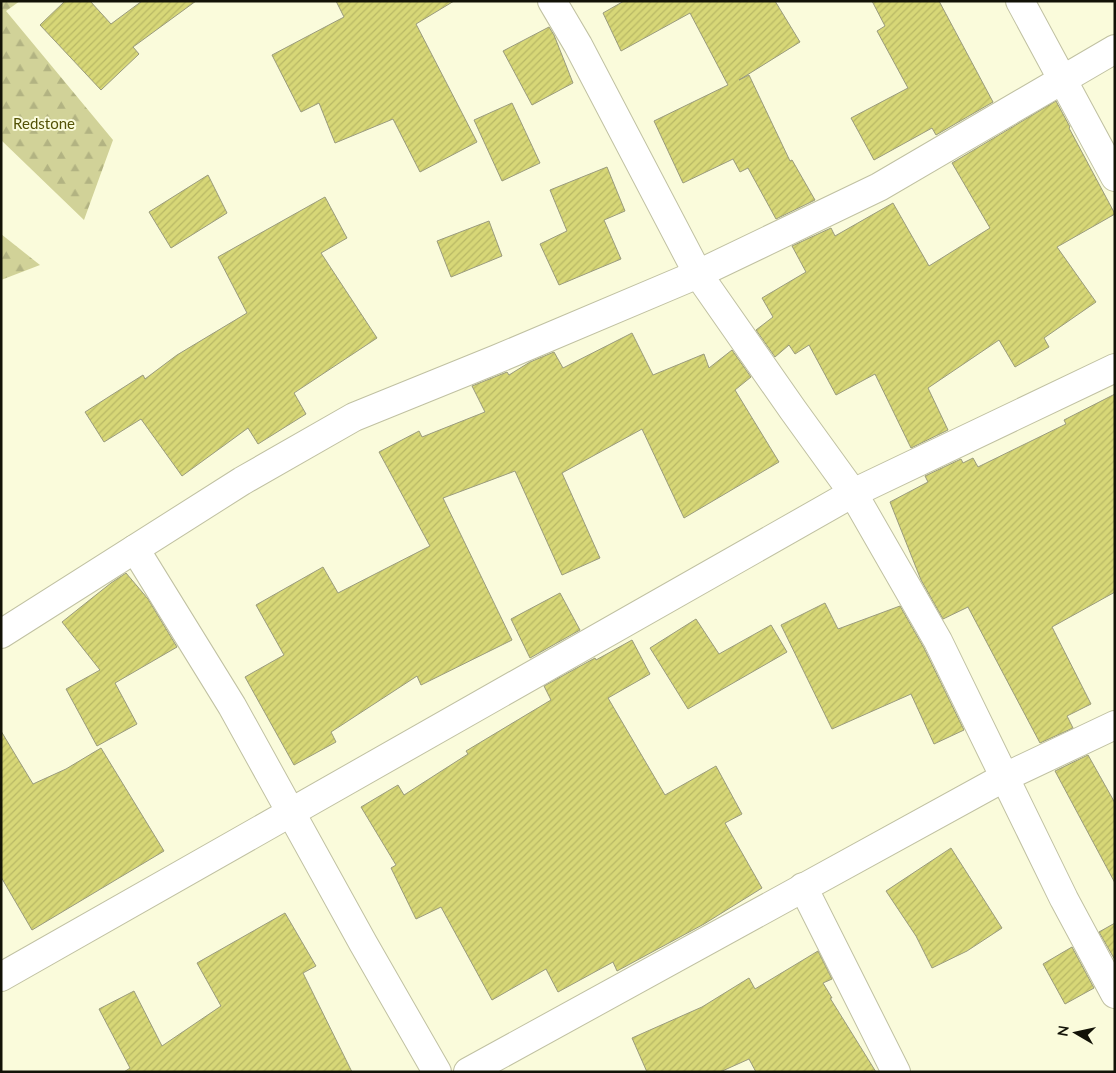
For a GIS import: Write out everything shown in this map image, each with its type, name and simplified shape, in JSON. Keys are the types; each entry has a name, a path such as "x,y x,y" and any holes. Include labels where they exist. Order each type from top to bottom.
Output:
{"street":[{"path":"552,1 578,44 698,274 853,493 938,641 1064,899 1115,994"},
{"path":"1020,1 1115,177"},
{"path":"1,634 242,481 354,417 698,274 879,187 1115,49"},
{"path":"1,976 853,493 1115,368"},
{"path":"135,549 232,706 363,944 437,1072"},
{"path":"468,1072 1005,777 1115,725"},
{"path":"803,887 896,1072"}],"green space":[{"name":"Redstone","path":"1,1 20,1 6,11 113,140 84,220 1,140"},
{"path":"1,234 40,265 1,280"}],"building":[{"path":"65,1 90,1 111,24 142,1 196,1 133,47 139,54 101,90 40,25"},
{"path":"336,1 454,1 416,24 477,142 420,172 393,119 335,143 319,103 301,112 272,55 344,17"},
{"path":"624,1 775,1 800,42 739,80 749,75 790,161 792,160 815,200 776,219 748,168 740,172 733,159 683,183 654,121 728,85 690,13 621,51 603,13"},
{"path":"872,1 939,1 993,102 936,135 932,128 874,160 851,118 908,88 877,31 885,26"},
{"path":"549,27 573,83 532,105 503,51"},
{"path":"1056,101 1115,214 1057,247 1096,302 1044,338 1049,347 1015,367 999,340 928,388 948,430 911,448 875,374 836,395 809,345 795,354 789,345 775,357 756,330 773,317 762,298 806,272 792,246 831,228 835,236 893,203 929,266 990,228 952,163"},
{"path":"512,103 540,163 502,181 474,120"},
{"path":"607,167 625,211 604,220 621,259 559,285 540,244 567,231 550,190"},
{"path":"208,175 227,213 171,248 149,212"},
{"path":"325,197 347,238 321,253 377,338 294,393 306,414 258,444 248,428 182,476 141,419 104,442 85,412 143,375 145,379 177,355 247,313 218,257"},
{"path":"489,221 502,256 451,277 437,241"},
{"path":"632,333 653,375 704,354 709,368 732,350 751,377 735,390 779,462 684,518 642,429 562,473 600,558 562,575 515,471 443,498 512,640 421,685 417,676 331,732 336,742 294,765 245,677 284,655 256,605 323,567 338,593 430,546 379,452 419,431 422,437 485,412 472,386 507,372 509,375 530,362 554,352 563,368"},
{"path":"1115,394 1115,592 1052,627 1091,704 1067,716 1073,728 1040,743 968,607 943,619 921,580 890,502 928,482 925,476 961,459 963,463 973,458 978,467 1066,424 1064,420"},
{"path":"126,573 148,599 177,647 115,683 137,724 97,746 66,689 100,670 62,622"},
{"path":"560,593 580,630 530,658 511,619"},
{"path":"825,603 838,629 900,606 924,648 964,730 934,744 911,694 832,729 781,625"},
{"path":"696,619 719,654 771,625 787,652 688,709 650,648"},
{"path":"632,640 650,674 608,698 665,795 716,766 742,814 725,823 762,888 704,924 617,971 613,962 558,992 546,969 492,1000 441,907 416,919 391,868 396,865 361,807 398,785 404,795 468,754 466,751 551,700 544,686"},
{"path":"1,731 33,784 66,769 101,748 164,851 32,930 1,877"},
{"path":"1088,755 1115,803 1115,883 1055,771"},
{"path":"951,848 1002,928 967,951 932,968 916,936 886,891"},
{"path":"285,913 316,966 303,973 352,1072 124,1072 130,1068 99,1009 134,991 162,1046 221,1006 197,963"},
{"path":"1115,923 1115,960 1099,932"},
{"path":"1072,947 1094,988 1065,1004 1043,964"},
{"path":"818,951 832,979 823,983 832,998 830,998 876,1072 756,1072 749,1059 720,1072 647,1072 632,1038 702,1007 749,978 755,989"}]}
